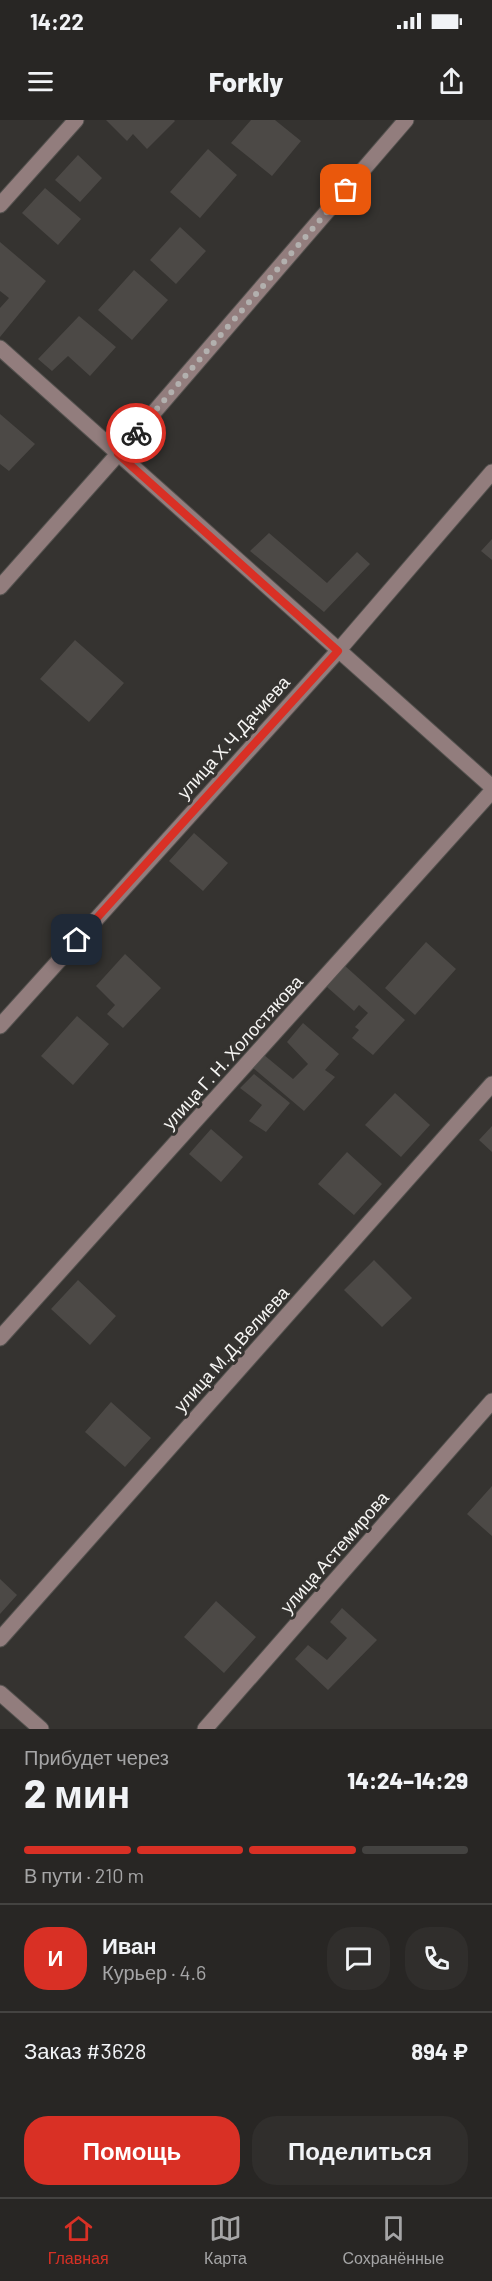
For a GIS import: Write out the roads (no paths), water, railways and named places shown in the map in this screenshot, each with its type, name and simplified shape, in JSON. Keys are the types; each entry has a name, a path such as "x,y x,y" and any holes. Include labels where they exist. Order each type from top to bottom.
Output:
{"street":[{"path":"0,205 76,120"},
{"path":"0,587 406,120"},
{"path":"0,348 492,789"},
{"name":"улица Х.Ч.Дачиева","path":"0,1026 338,651 492,472"},
{"name":"улица Г. Н. Холостякова","path":"0,1338 492,789"},
{"name":"улица М.Д.Велиева","path":"0,1639 492,1084"},
{"name":"улица Астемирова","path":"205,1729 492,1401"},
{"path":"0,1693 41,1729"}]}
